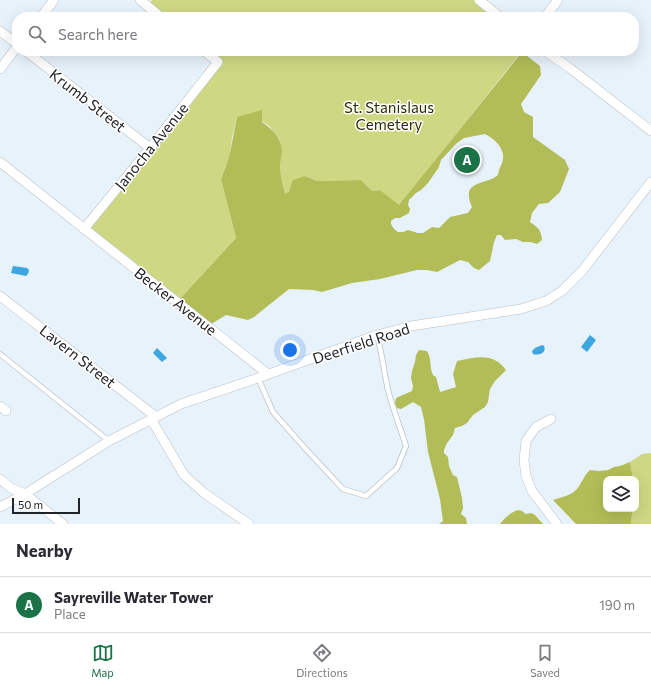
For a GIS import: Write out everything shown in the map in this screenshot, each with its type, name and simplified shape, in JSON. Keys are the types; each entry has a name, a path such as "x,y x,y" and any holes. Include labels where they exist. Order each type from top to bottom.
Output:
{"street":[{"path":"45,12 54,0"},
{"path":"140,0 155,12"},
{"path":"479,0 494,12"},
{"path":"549,12 558,0"},
{"path":"0,31 12,40"},
{"path":"0,69 12,53"},
{"name":"Krumb Street","path":"32,56 150,148"},
{"name":"Janocha Avenue","path":"84,229 218,62 210,56"},
{"path":"552,56 651,131"},
{"name":"Becker Avenue","path":"0,162 268,374"},
{"name":"Deerfield Road","path":"0,507 25,494 109,441 181,404 377,335 411,326 521,309 546,301 562,291 582,271 651,182"},
{"name":"Lavern Street","path":"0,296 153,418"},
{"path":"153,418 184,475 204,493 249,524"},
{"path":"551,419 536,427 526,442 524,460 526,476 532,490 557,524"},
{"path":"0,479 11,488 25,494 64,524"}],"lane":[{"path":"258,378 273,412 303,446 344,489 366,496 397,468 406,446 390,395 377,335"},
{"path":"0,354 109,441"}],"green space":[{"path":"152,0 479,0 494,12 155,12 147,6"},
{"name":"St. Stanislaus Cemetery","path":"210,56 518,56 399,206 380,190 372,191 361,180 317,181 305,176 291,185 289,192 285,195 279,168 282,150 280,140 269,126 262,121 237,117 230,153 221,179 236,238 177,302 84,229 218,62"},
{"path":"519,56 527,56 540,66 541,75 521,104 524,112 533,117 533,137 565,160 569,169 560,192 548,203 539,204 532,213 530,222 539,229 542,236 542,240 537,244 523,242 516,239 505,240 501,235 497,235 490,261 479,270 474,268 468,262 460,260 437,272 417,270 380,279 352,283 322,292 289,289 254,317 248,320 226,315 208,326 177,302 236,238 221,179 230,153 237,117 262,110 262,122 276,134 282,146 280,168 285,194 289,192 293,180 305,176 317,181 361,180 372,191 380,190 399,205","holes":["485,134 496,142 503,154 498,175 472,187 469,193 472,207 468,213 450,217 439,228 432,227 423,233 408,230 398,232 394,229 391,221 409,213 409,200 428,183 439,167 441,160 457,143 464,138"]},
{"path":"419,350 427,351 429,354 432,372 436,377 440,392 456,387 453,374 457,361 477,357 490,358 496,360 506,370 495,381 490,389 488,402 485,407 473,415 467,423 455,428 453,435 444,450 444,453 448,457 449,466 453,475 457,477 462,498 463,508 461,514 466,518 467,524 439,524 443,521 440,499 428,452 421,407 413,402 401,409 397,408 395,403 396,398 412,391 412,371 416,355"},
{"path":"651,453 651,524 631,524 632,512 639,512 639,476 632,476 630,462 642,454"},
{"path":"630,462 632,476 603,476 603,512 632,512 631,524 576,524 553,500 569,495 575,491 590,470 608,470"},
{"path":"518,510 526,514 531,513 535,515 543,524 500,524 513,512"}],"water":[{"path":"13,266 27,268 29,270 28,274 26,276 11,273"},
{"path":"590,335 596,340 587,352 581,347"},
{"path":"542,345 545,348 543,352 535,355 533,354 532,351 535,348"},
{"path":"157,348 167,358 162,362 153,353"}],"place":[{"name":"Sayreville Water Tower","path":"467,160"}]}
